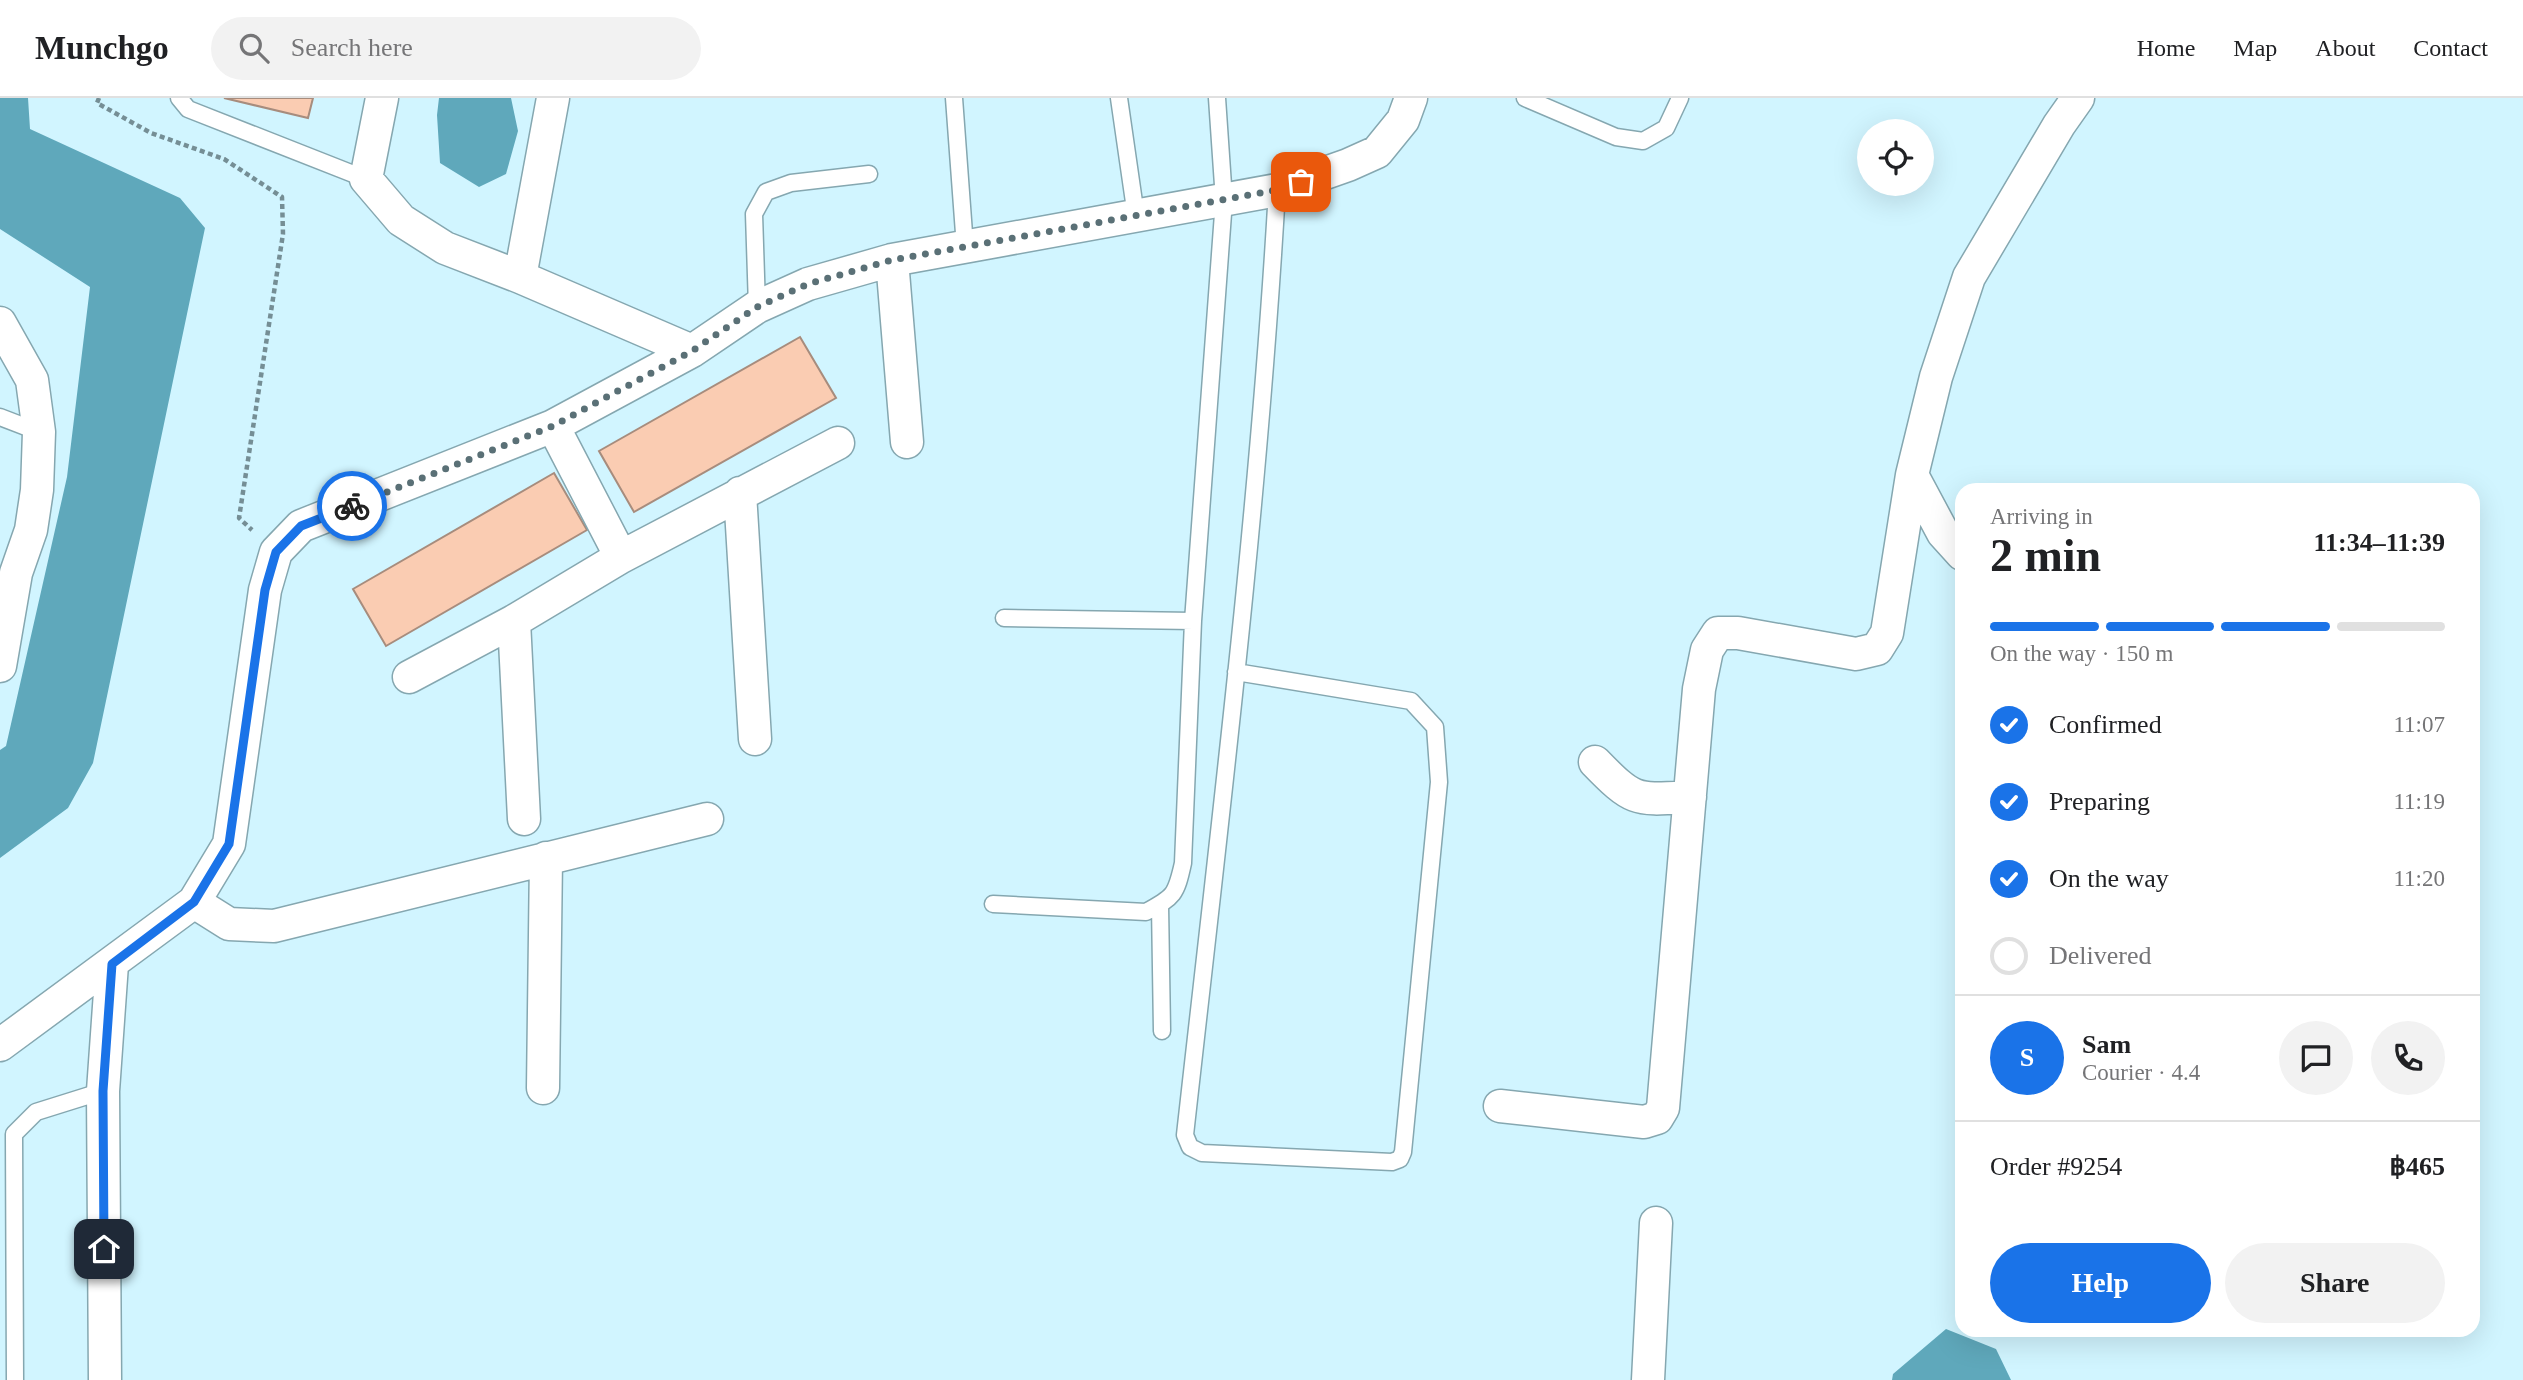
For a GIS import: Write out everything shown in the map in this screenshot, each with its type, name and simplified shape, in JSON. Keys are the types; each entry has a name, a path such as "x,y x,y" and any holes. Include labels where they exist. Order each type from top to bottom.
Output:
{"street":[{"path":"382,98 366,179 401,220 445,248 520,276 692,351"},
{"path":"520,276 553,98"},
{"path":"0,1045 194,902 229,844 265,590 276,552 301,526 553,426 692,351 757,307 808,284 892,260 1277,190 1377,152 1403,120 1411,98"},
{"path":"1500,1106 1644,1122 1657,1118 1663,1108 1699,690 1707,650 1718,633 1738,633 1856,654 1877,649 1887,633 1912,475 1936,377 1969,277 2059,125 2078,98"},
{"path":"892,260 907,442"},
{"path":"0,323 32,380 39,432 37,490 32,530 16,573 0,666"},
{"path":"553,426 621,557"},
{"path":"409,677 513,621 621,557 838,443"},
{"path":"1912,475 1943,533 1955,546"},
{"path":"740,493 755,739"},
{"path":"513,621 524,819"},
{"path":"1595,762 1632,795 1646,800 1690,796"},
{"path":"194,902 229,924 274,926 707,819"},
{"path":"543,1088 546,858"},
{"path":"105,1380 103,1091 112,964"},
{"path":"1648,1380 1656,1223"}],"lane":[{"path":"179,98 188,108 366,179"},
{"path":"954,98 965,247"},
{"path":"1119,98 1136,216"},
{"path":"993,904 1146,912 1168,901 1178,886 1183,863 1193,621 1224,200 1217,98"},
{"path":"1525,98 1616,137 1643,141 1666,128 1680,98"},
{"path":"757,307 754,214 766,192 792,183 869,174"},
{"path":"1236,672 1411,701 1435,727 1439,782 1404,1138 1400,1159 1392,1162 1202,1153 1190,1147 1185,1135 1258,452 1277,190"},
{"path":"0,416 39,432"},
{"path":"1004,618 1193,621"},
{"path":"1160,905 1162,1031"},
{"path":"15,1380 14,1135 36,1111 103,1091"}],"path":[{"path":"99,98 97,103 151,133 224,159 282,197 283,234 239,518 276,552"}],"water":[{"path":"0,98 28,98 30,129 180,198 205,228 93,763 68,808 0,858 0,750 6,746 67,477 90,287 0,229"},
{"path":"439,98 511,98 518,131 506,174 479,187 440,163 437,115"},
{"path":"1946,1329 1955,1333 1955,1337 1966,1337 1996,1349 2011,1380 1892,1380 1893,1374"}],"building":[{"path":"224,98 313,98 308,118"},
{"path":"800,337 836,398 634,512 599,451"},
{"path":"554,473 587,530 386,646 353,589"}],"way so far":[{"path":"352,506 553,426 692,351 757,307 808,284 892,260 1277,190 1301,182"}],"route":[{"path":"104,1249 103,1091 112,964 194,902 229,844 265,590 276,552 301,526 352,506"}]}
